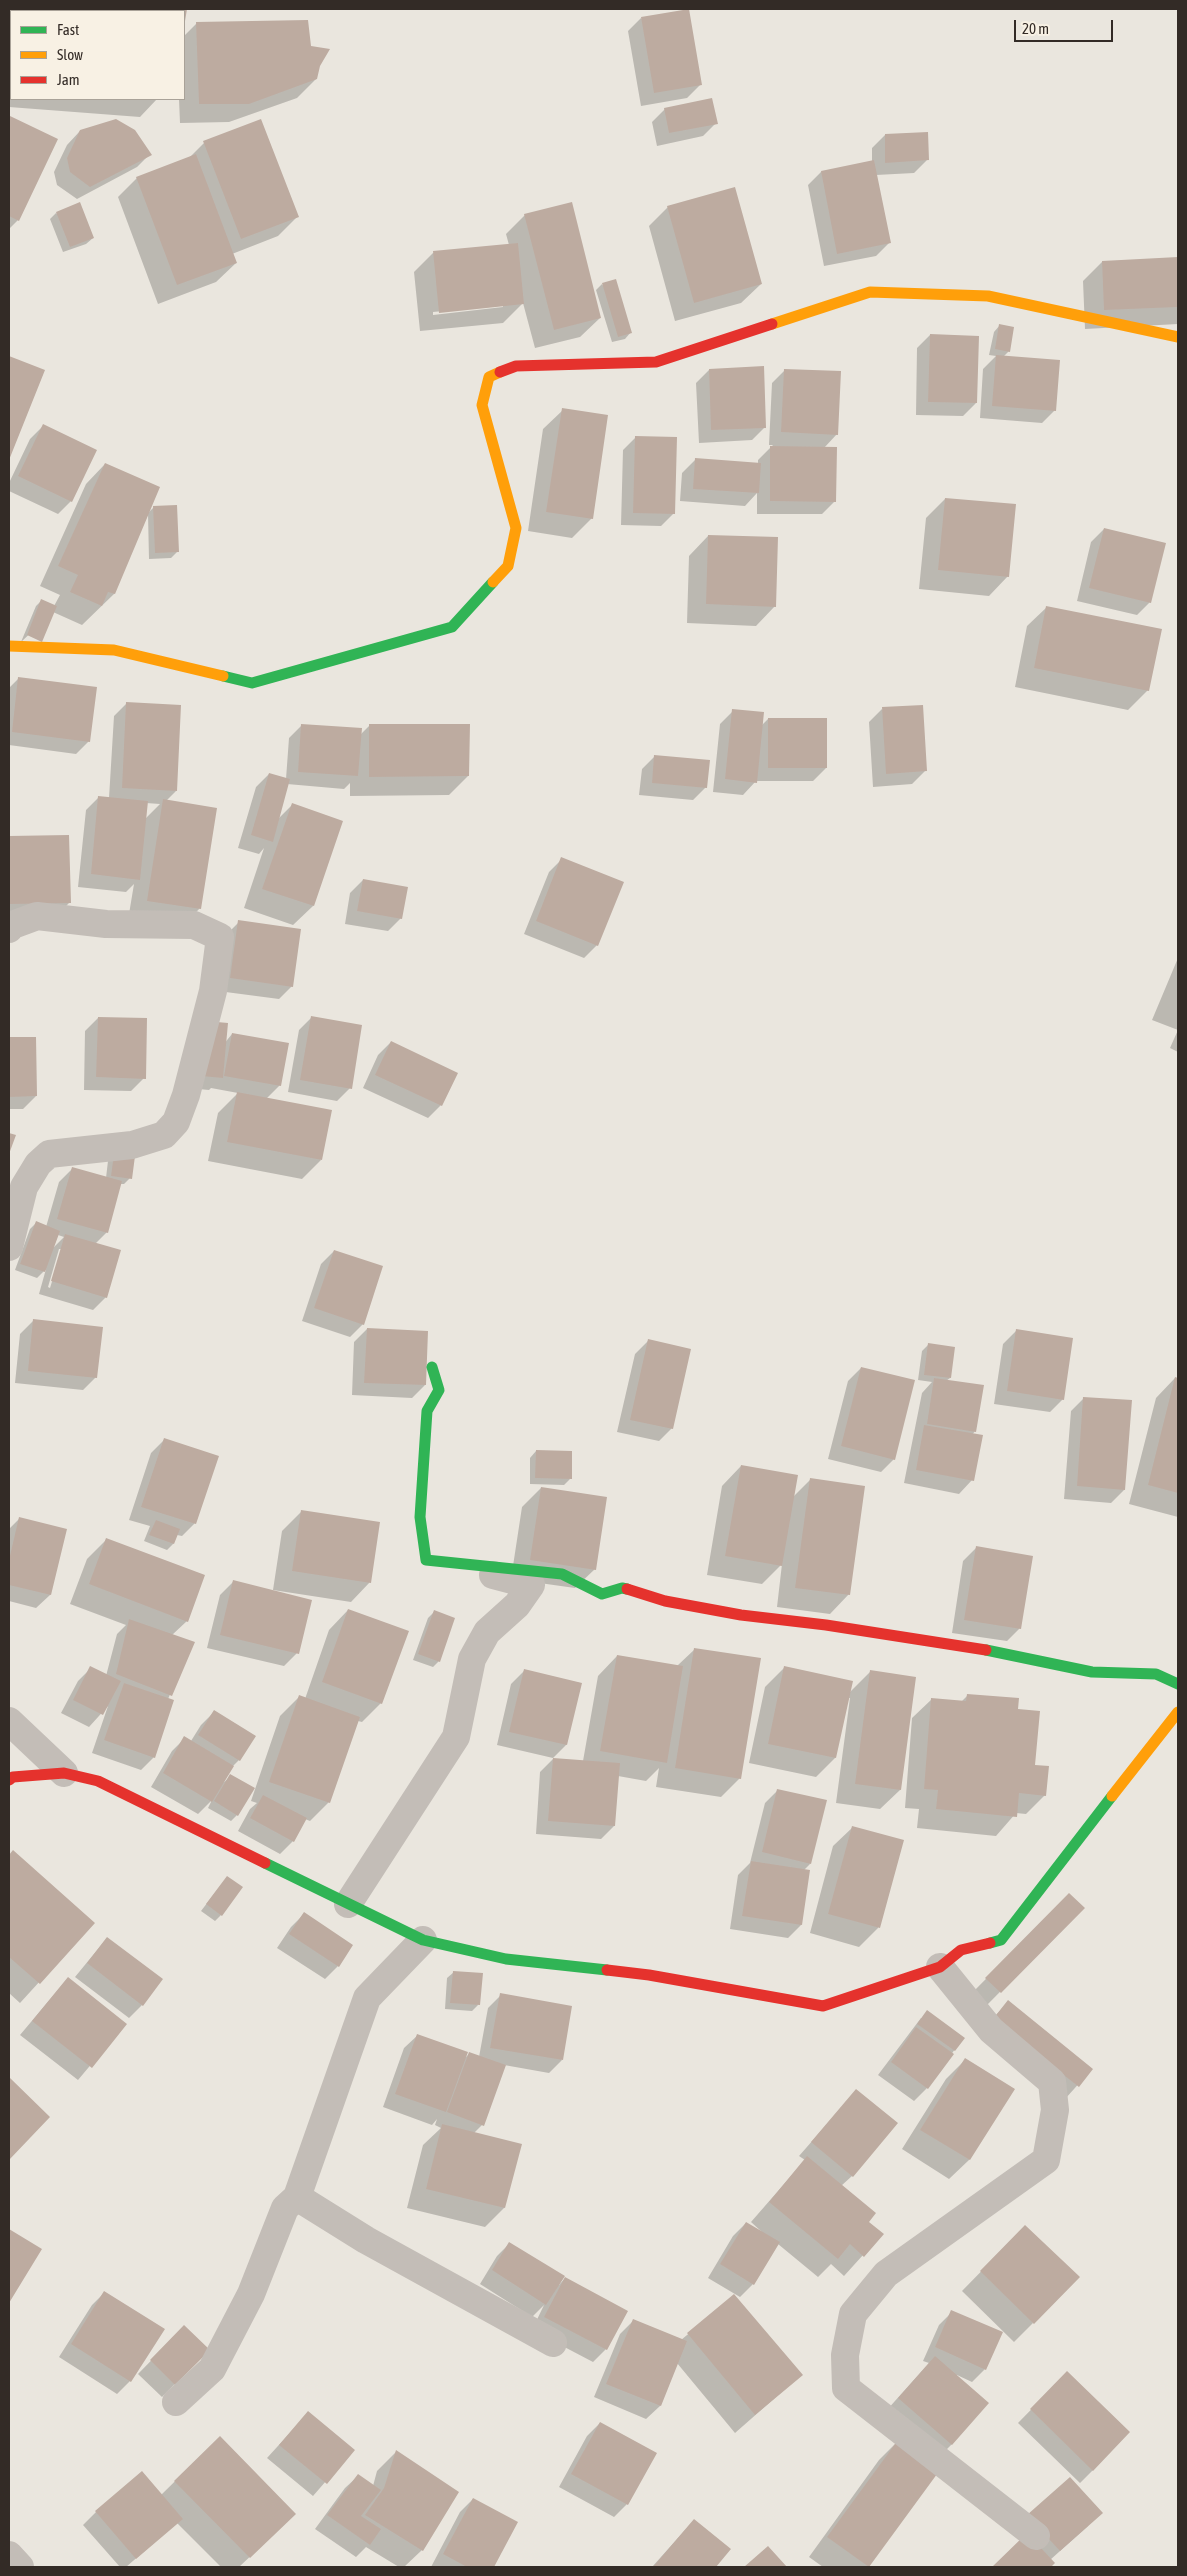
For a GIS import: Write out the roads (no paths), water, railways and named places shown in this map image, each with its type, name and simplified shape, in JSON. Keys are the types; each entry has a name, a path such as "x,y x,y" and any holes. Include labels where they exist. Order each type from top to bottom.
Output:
{"street":[{"path":"9,646 114,650 252,683 452,627 508,566 516,528 482,405 489,377 516,366 656,362 870,292 988,296 1178,337"},
{"path":"9,929 10,926 37,916 106,924 194,925 220,937 213,991 186,1095 176,1122 164,1134 132,1145 49,1154 38,1164 24,1186 9,1247"},
{"path":"426,1560 420,1517 427,1410 440,1390 432,1367"},
{"path":"426,1560 562,1574 602,1594 622,1588 665,1601 741,1615 826,1625 964,1646 1092,1672 1156,1674 1178,1684"},
{"path":"348,1904 456,1738 472,1659 486,1632 517,1605 531,1585 426,1560"},
{"path":"9,1780 13,1777 64,1774 98,1781 423,1940 506,1959 650,1975 823,2006 940,1967 961,1950 1001,1940 1178,1712"},
{"path":"9,1721 64,1774"},
{"path":"176,2402 212,2369 251,2294 285,2208 297,2197 367,1998 423,1940"},
{"path":"940,1967 991,2030 1052,2082 1055,2110 1046,2160 886,2274 853,2314 845,2355 846,2388 1036,2536"},
{"path":"297,2197 366,2240 553,2343"},
{"path":"9,2556 20,2567"}]}
